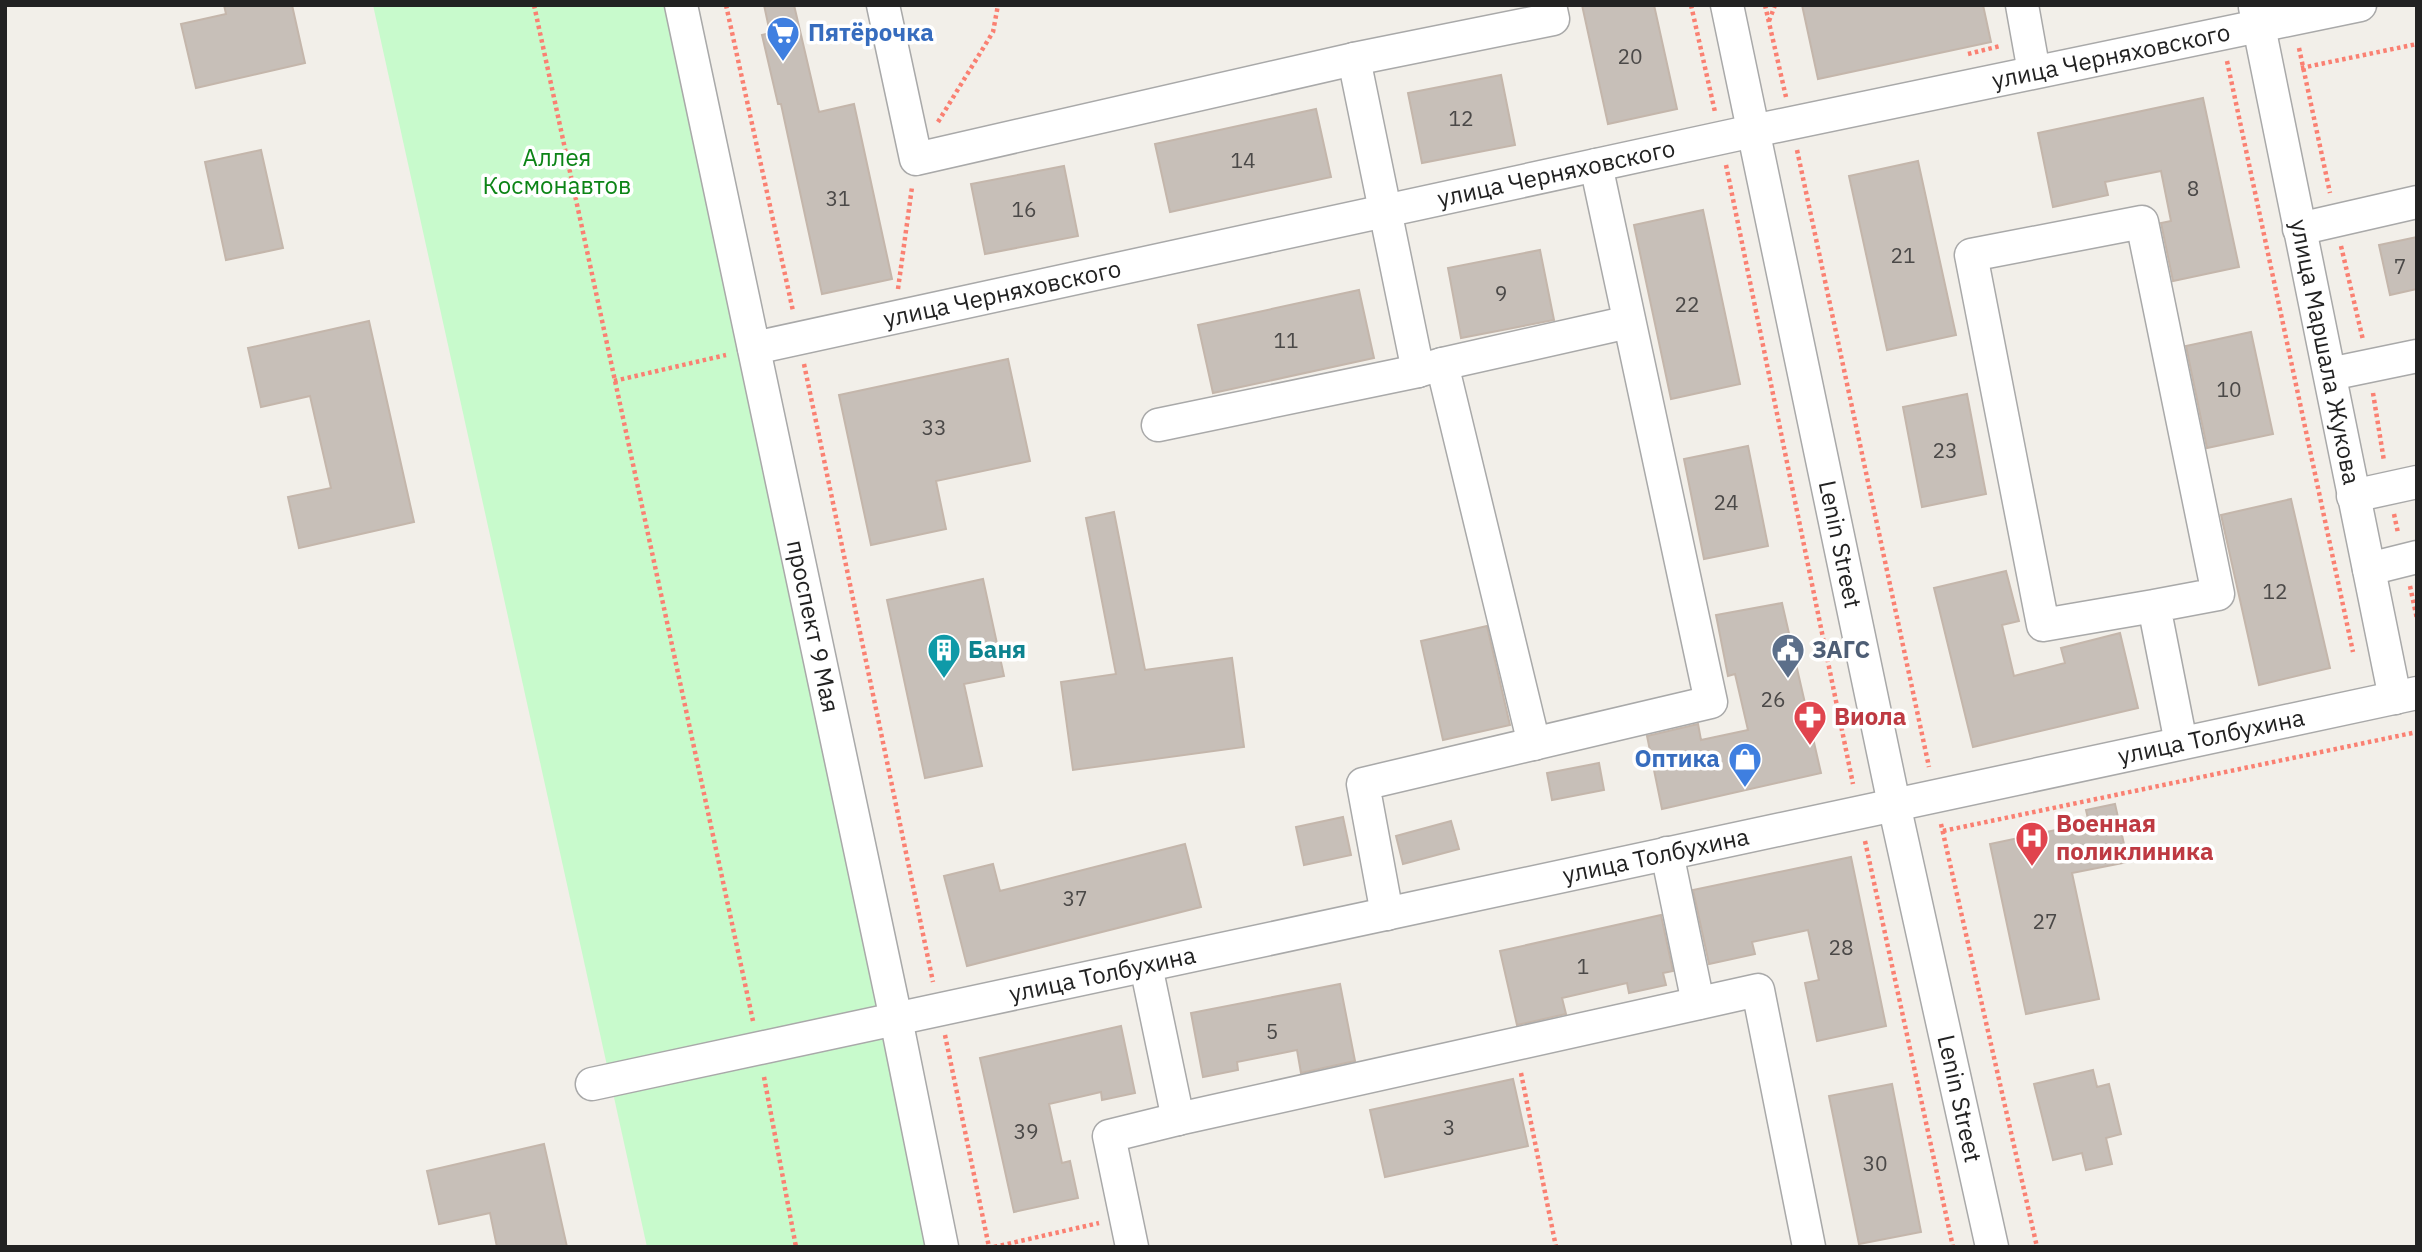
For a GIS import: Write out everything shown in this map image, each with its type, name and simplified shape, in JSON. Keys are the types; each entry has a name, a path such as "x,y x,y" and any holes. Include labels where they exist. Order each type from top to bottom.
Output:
{"street":[{"name":"проспект 9 Мая","path":"681,5 942,1247"},
{"path":"883,5 916,159 1354,59 1553,19 1550,5"},
{"name":"Lenin Street","path":"1727,5 1894,804 1992,1247"},
{"path":"2022,5 2034,72"},
{"name":"улица Черняховского","path":"754,348 1720,138 2221,33 2256,15 2293,19 2360,5"},
{"name":"улица Маршала Жукова","path":"2256,15 2369,569 2406,696"},
{"path":"1354,59 1386,211 1534,744"},
{"path":"1387,914 1363,783 1711,702 1596,165"},
{"path":"2299,229 2417,202"},
{"path":"2142,222 2218,594 2154,607 2043,625 1971,255 2142,222"},
{"path":"1158,425 1430,368 1629,322"},
{"path":"2329,374 2417,356"},
{"path":"2354,496 2402,485"},
{"path":"2369,569 2411,559"},
{"path":"2154,607 2181,744"},
{"name":"улица Толбухина","path":"592,1084 2406,696"},
{"path":"1667,853 1698,1003"},
{"path":"1146,965 1178,1119"},
{"path":"1129,1232 1109,1136 1758,990 1809,1247"}],"path":[{"path":"534,5 759,1048 796,1247"},
{"path":"726,5 799,338 939,1010 992,1247 1129,1232"},
{"path":"1691,5 1859,812 1953,1247"},
{"path":"1765,5 1935,796 2037,1247"},
{"path":"1769,22 1775,5"},
{"path":"2293,19 2369,366 2402,485 2417,619"},
{"path":"2221,33 2364,705"},
{"path":"2231,78 2304,68 2417,44"},
{"path":"614,381 754,348"},
{"path":"1943,831 2417,732"},
{"path":"1515,1044 1556,1247"}],"green space":[{"name":"Аллея Космонавтов","path":"373,5 669,5 933,1247 647,1247"}],"building":[{"path":"224,5 292,5 305,63 196,88 181,24 226,14"},
{"path":"764,5 794,5 819,112 854,104 892,279 822,294 781,104 778,104 762,35 770,33"},
{"path":"1582,5 1654,5 1677,109 1608,124"},
{"path":"1802,5 1983,5 1991,42 1818,79"},
{"path":"1501,75 1515,145 1422,163 1408,93"},
{"path":"2203,98 2239,267 2173,281 2161,223 2171,221 2161,171 2105,182 2108,195 2053,207 2038,133"},
{"path":"1316,109 1331,177 1170,212 1155,144"},
{"path":"261,150 283,248 226,260 205,162"},
{"path":"1918,161 1956,335 1887,350 1849,176"},
{"path":"1064,166 1078,236 985,254 971,184"},
{"path":"1703,210 1740,384 1671,399 1634,225"},
{"path":"2417,237 2417,289 2390,295 2379,245"},
{"path":"1540,250 1554,320 1461,338 1448,268"},
{"path":"1359,290 1374,358 1213,393 1198,325"},
{"path":"369,321 414,522 299,548 288,497 331,488 310,396 261,407 248,348"},
{"path":"2251,332 2273,434 2207,448 2186,346"},
{"path":"1008,359 1030,461 936,481 946,529 871,545 839,395"},
{"path":"1967,394 1986,494 1922,507 1903,407"},
{"path":"1748,446 1768,546 1704,559 1684,459"},
{"path":"2291,499 2330,668 2259,685 2221,515"},
{"path":"1114,512 1145,670 1232,658 1244,747 1073,770 1061,682 1116,674 1086,518"},
{"path":"2006,571 2019,621 2002,625 2014,676 2065,663 2061,648 2120,633 2138,708 1973,747 1934,588"},
{"name":"Баня","path":"983,579 1004,676 964,684 982,766 925,778 887,600"},
{"path":"1782,603 1821,773 1662,809 1647,736 1698,724 1701,740 1748,730 1735,674 1728,676 1716,615"},
{"path":"1487,626 1510,725 1443,740 1421,641"},
{"path":"1599,763 1604,790 1552,800 1547,773"},
{"path":"2115,804 2128,862 2072,873 2099,999 2026,1014 1990,844 2089,823 2086,810"},
{"path":"1343,817 1351,855 1304,865 1296,827"},
{"path":"1451,821 1459,849 1403,864 1396,836"},
{"path":"1185,844 1201,907 967,966 944,876 993,864 1000,891"},
{"path":"1851,857 1886,1026 1817,1041 1805,983 1819,980 1808,930 1752,942 1755,954 1709,964 1693,890"},
{"path":"1661,915 1673,971 1663,973 1666,985 1629,993 1627,983 1562,998 1566,1014 1517,1025 1500,951"},
{"path":"1340,984 1355,1061 1301,1073 1297,1050 1237,1062 1238,1070 1203,1077 1191,1013"},
{"path":"1121,1026 1135,1093 1102,1100 1101,1092 1049,1104 1062,1163 1070,1161 1078,1198 1014,1212 980,1058"},
{"path":"2093,1070 2097,1087 2109,1084 2121,1134 2106,1138 2112,1164 2086,1170 2082,1153 2053,1160 2034,1084"},
{"path":"1513,1079 1528,1146 1385,1177 1370,1110"},
{"path":"1892,1084 1921,1232 1859,1244 1829,1096"},
{"path":"544,1144 567,1247 497,1247 490,1213 439,1224 427,1171"}],"place":[{"name":"Пятёрочка","path":"783,63"},
{"name":"Баня","path":"944,680"},
{"name":"ЗАГС","path":"1788,680"},
{"name":"Виола","path":"1810,747"},
{"name":"Оптика","path":"1745,789"},
{"name":"Военная поликлиника","path":"2032,868"}]}
